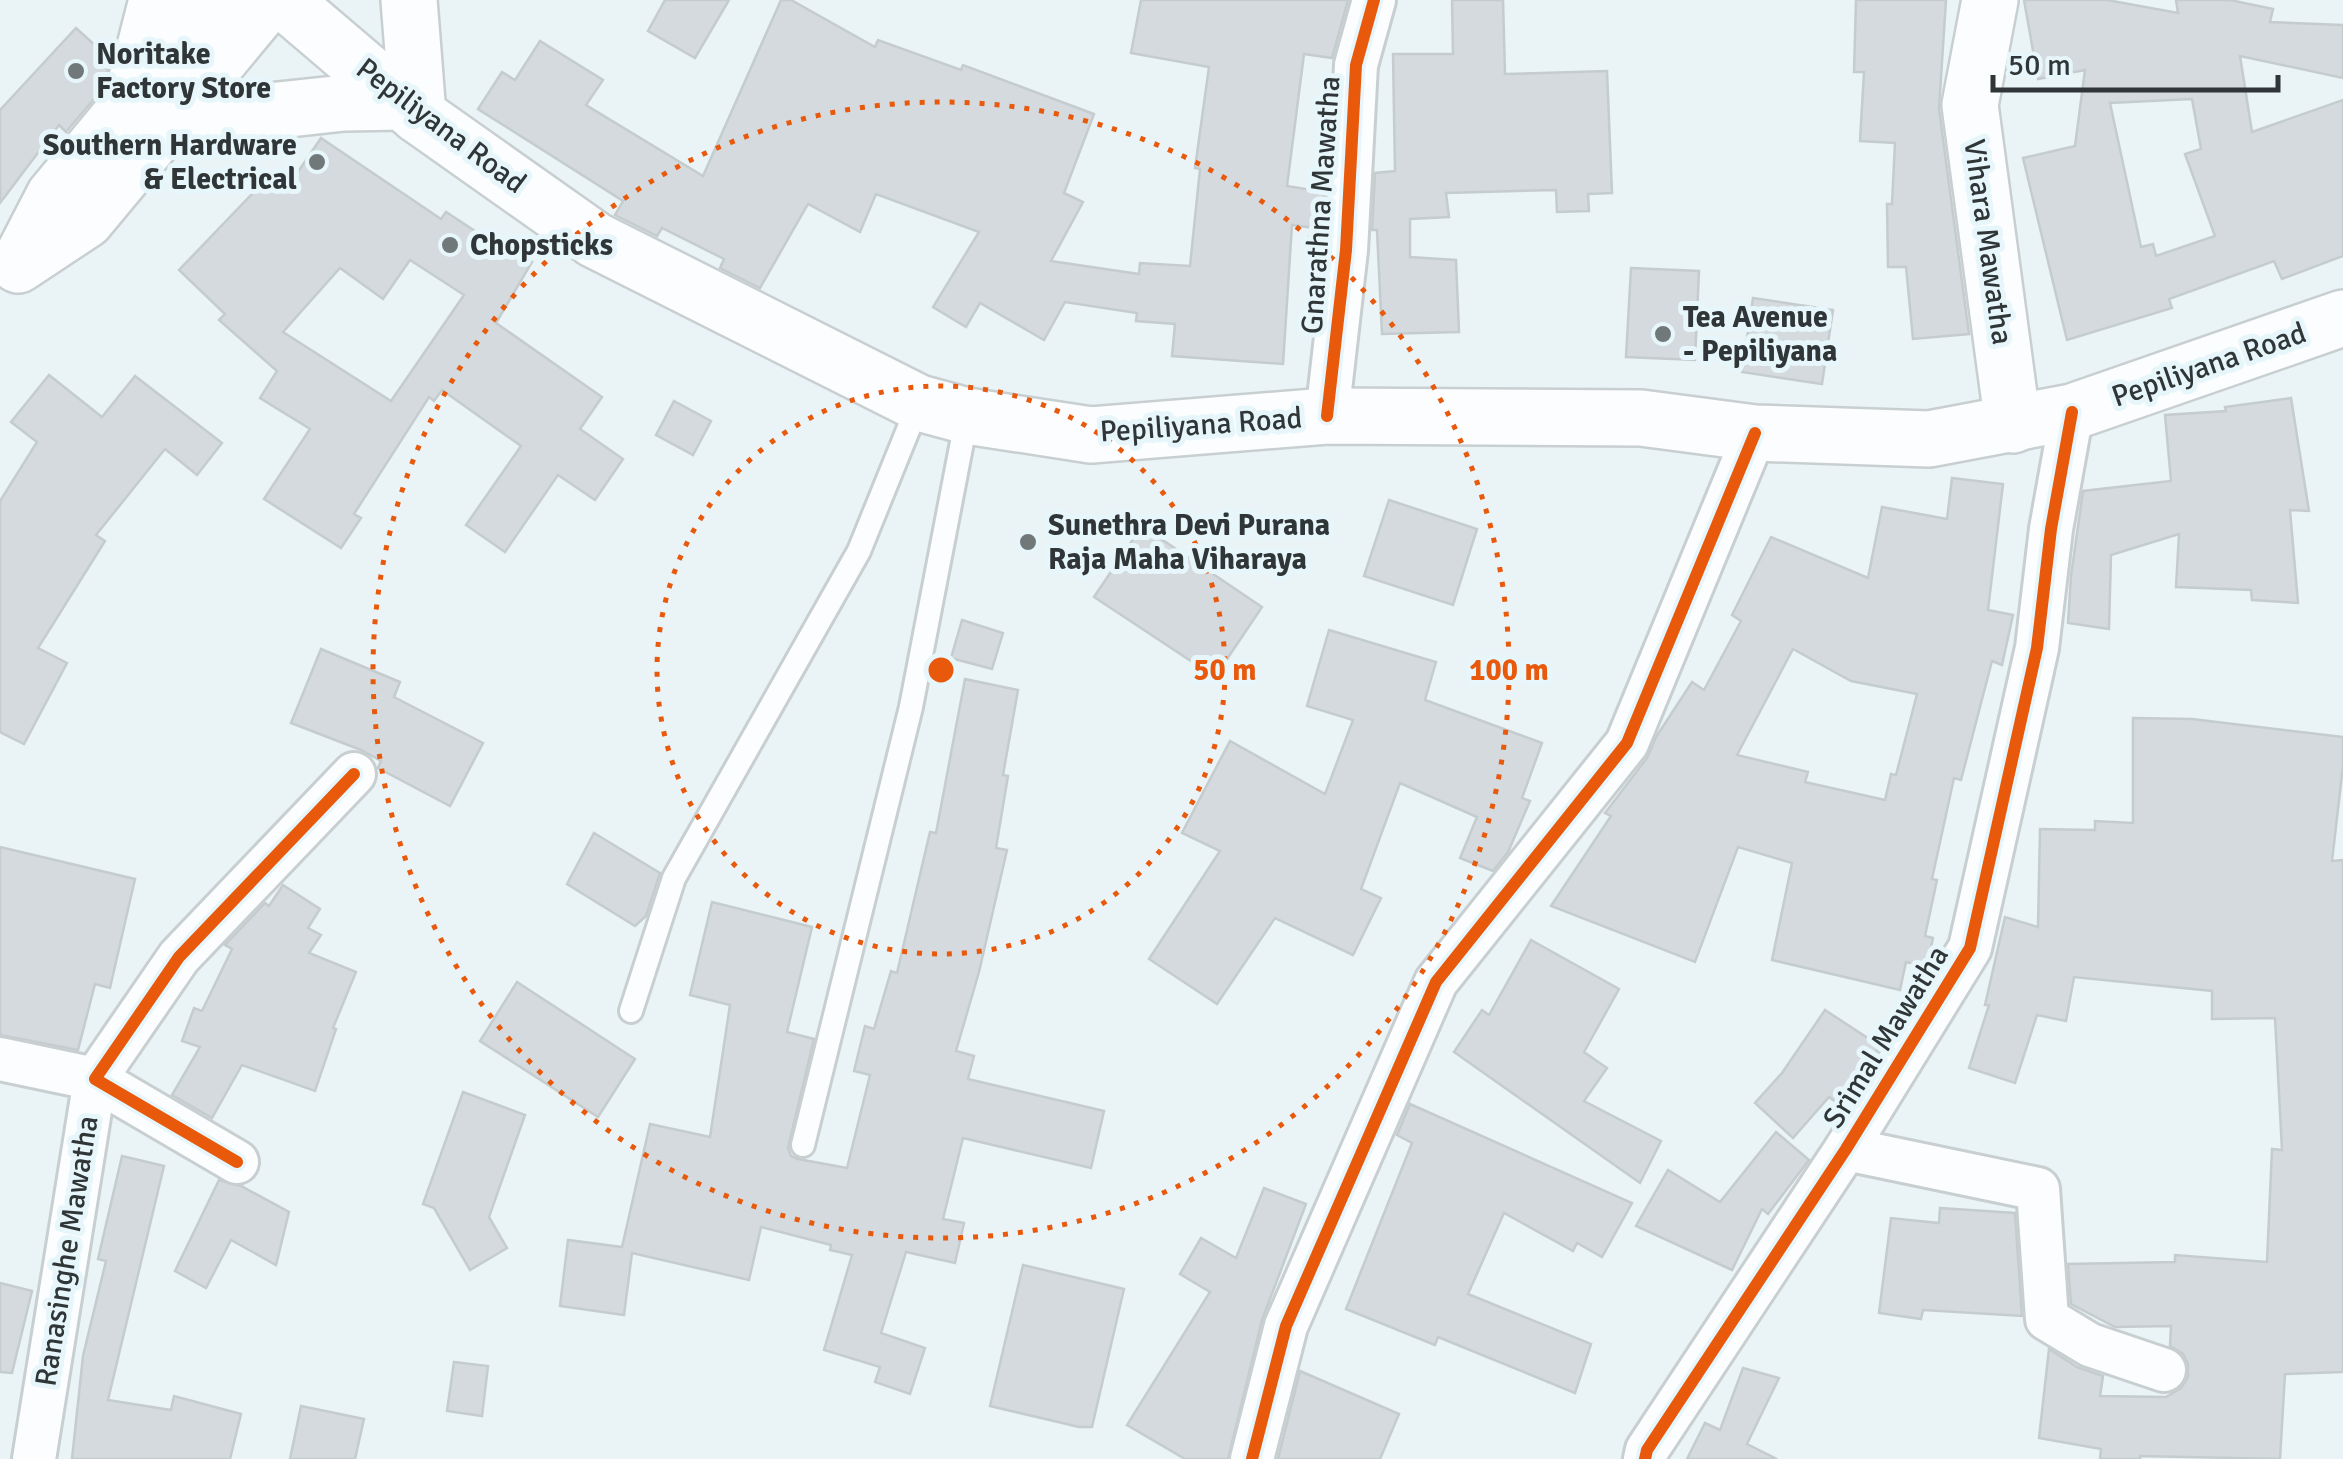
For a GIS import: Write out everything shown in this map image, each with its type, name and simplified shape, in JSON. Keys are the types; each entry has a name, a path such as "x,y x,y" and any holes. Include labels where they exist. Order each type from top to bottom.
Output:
{"main road":[{"path":"148,115 157,0"},
{"path":"148,115 216,0"},
{"path":"9,278 54,196 148,115 269,0"},
{"name":"Pepiliyana Road","path":"283,0 410,108 595,240 943,410 1091,436 1327,416 1641,418 1755,433 1929,439 2072,412 2343,318"},
{"path":"148,115 344,103 410,108 409,0"},
{"name":"Vihara Mawatha","path":"1990,0 1970,105 2014,425"}],"street":[{"name":"Gnarathna Mawatha","path":"1327,416 1346,250 1356,66 1374,0"},
{"name":"Srimal Mawatha","path":"1644,1459 1846,1149 1970,948 2037,648 2072,412"},
{"path":"1252,1459 1286,1326 1436,982 1627,743 1755,433"},
{"path":"237,1162 95,1079 178,957 354,774"},
{"name":"Ranasinghe Mawatha","path":"0,1060 95,1079 34,1459"},
{"path":"1846,1149 2038,1189 2047,1319 2090,1345 2164,1370"}],"lane":[{"path":"631,1011 674,878 943,410"},
{"path":"802,1145 910,707 943,410"}],"building":[{"path":"665,0 729,0 695,58 648,31"},
{"path":"781,0 791,0 875,47 878,40 961,70 963,65 1094,114 1064,193 1083,202 1051,261 1139,274 1140,263 1190,266 1200,169 1195,168 1209,67 1131,53 1141,0 1348,0 1332,58 1304,54 1287,186 1324,192 1322,229 1292,225 1283,364 1172,356 1175,324 1136,321 1137,313 1065,302 1044,340 980,303 966,327 933,307 979,232 876,194 860,232 808,204 760,288 720,268 724,259 662,228 657,236 615,215 623,201 478,109 502,72 515,80 540,41 603,80 586,105 703,176"},
{"path":"1452,0 1503,0 1505,74 1607,71 1612,193 1588,194 1589,211 1557,212 1556,190 1446,193 1449,217 1410,219 1410,257 1456,260 1459,332 1382,334 1377,230 1372,230 1375,173 1395,171 1393,54 1453,54"},
{"path":"1856,0 1946,0 1939,109 1969,334 1913,339 1906,267 1888,267 1887,204 1892,204 1895,143 1860,141 1864,72 1854,72"},
{"path":"2024,0 2107,0 2178,13 2176,0 2230,0 2273,9 2270,22 2343,25 2343,78 2240,56 2252,132 2343,100 2343,256 2282,279 2274,261 2169,299 2172,308 2067,340 2023,158 2075,146 2085,70 2038,79","holes":["2192,99 2201,149 2185,154 2215,236 2156,256 2153,244 2141,247 2110,103"]},
{"path":"76,28 110,59 104,87 66,132 59,125 0,203 0,110"},
{"path":"321,138 441,219 446,212 498,246 500,242 532,262 496,323 602,397 580,429 623,459 595,500 558,475 505,552 466,525 521,446 442,390 434,401 429,397 354,514 361,518 341,548 264,499 310,429 260,398 277,371 219,320 225,314 179,270 272,173 287,188","holes":["410,260 464,295 391,401 283,332 340,268 383,299"]},
{"path":"1631,268 1699,271 1695,360 1626,357"},
{"path":"1753,298 1833,310 1822,384 1742,372"},
{"path":"49,375 102,417 135,376 222,443 197,475 165,449 96,535 105,541 38,648 67,663 24,744 0,732 0,501 37,442 11,422"},
{"path":"2291,398 2309,511 2290,510 2298,603 2252,600 2251,590 2176,587 2179,534 2111,555 2109,629 2068,623 2083,491 2171,481 2165,415 2226,411 2225,407"},
{"path":"674,401 711,421 693,455 656,435"},
{"path":"1952,478 2003,484 1988,610 2013,615 2002,665 1992,661 1961,780 1954,778 1932,879 1937,880 1925,936 1933,938 1927,967 1906,962 1900,990 1772,960 1792,863 1738,847 1695,962 1551,906 1611,816 1605,813 1647,758 1692,682 1704,690 1741,621 1732,615 1771,537 1868,578 1882,507 1947,519","holes":["1793,649 1851,681 1917,694 1896,775 1891,774 1885,800 1805,782 1808,772 1737,755"]},
{"path":"1389,500 1477,529 1453,605 1364,576"},
{"path":"1142,526 1262,607 1215,677 1094,597"},
{"path":"962,620 1003,633 992,669 951,658"},
{"path":"1329,630 1436,662 1425,700 1542,743 1522,798 1530,801 1508,852 1493,871 1460,858 1477,817 1400,783 1361,889 1381,898 1353,955 1275,918 1217,1004 1149,959 1220,851 1182,833 1230,741 1325,794 1353,720 1307,706"},
{"path":"321,649 400,682 394,697 483,743 450,806 378,768 381,761 361,750 291,723"},
{"path":"965,679 1018,690 1003,775 1008,776 996,848 1007,850 956,1051 974,1056 968,1079 1104,1111 1091,1168 963,1138 943,1219 964,1223 955,1263 906,1252 881,1333 925,1348 910,1394 875,1382 880,1367 824,1350 852,1255 830,1250 831,1245 761,1227 749,1280 632,1253 624,1315 560,1306 568,1240 622,1247 650,1124 710,1137 730,1005 690,995 712,902 812,927 787,1032 814,1039 788,1148 791,1156 798,1159 847,1168 870,1075 854,1071 865,1026 874,1029 891,971 897,973 930,832 936,833"},
{"path":"2133,718 2192,719 2343,737 2332,861 2343,860 2343,1372 2285,1374 2280,1459 2100,1459 2101,1449 2039,1438 2049,1349 2077,1367 2103,1376 2100,1396 2166,1397 2181,1388 2188,1377 2183,1354 2170,1346 2171,1326 2115,1327 2071,1304 2068,1264 2175,1262 2175,1255 2267,1262 2272,1149 2282,1150 2275,1018 2212,1019 2212,991 2074,977 2066,1021 2037,1015 2015,1083 1969,1068 1989,1005 1985,1005 2005,917 2038,927 2040,829 2095,830 2095,821 2133,823"},
{"path":"594,833 660,873 646,916 635,926 567,884"},
{"path":"0,847 135,879 110,988 95,984 78,1050 0,1035"},
{"path":"283,885 320,909 308,928 321,935 309,953 356,972 333,1028 336,1029 315,1091 242,1065 212,1118 172,1095 200,1047 182,1041 194,1008 202,1011 232,949 225,945 265,903 269,906"},
{"path":"1531,940 1619,989 1584,1052 1607,1068 1584,1101 1661,1141 1640,1183 1454,1052 1482,1010 1489,1015"},
{"path":"517,982 635,1059 598,1117 480,1041"},
{"path":"1825,1010 1880,1046 1841,1106 1829,1097 1793,1138 1755,1103 1782,1073"},
{"path":"463,1092 525,1115 489,1217 507,1248 470,1270 434,1208 423,1204"},
{"path":"1410,1104 1632,1203 1602,1257 1577,1243 1573,1251 1504,1213 1468,1294 1591,1344 1575,1393 1438,1337 1435,1345 1346,1309 1412,1143 1397,1135"},
{"path":"1776,1132 1809,1160 1768,1214 1762,1209 1732,1270 1636,1226 1668,1170 1720,1202"},
{"path":"122,1156 164,1166 108,1400 171,1410 174,1396 241,1414 230,1459 72,1459 83,1356 106,1261 98,1259"},
{"path":"219,1180 241,1186 289,1212 276,1265 231,1240 206,1288 175,1271"},
{"path":"1264,1188 1306,1204 1262,1320 1228,1459 1185,1459 1127,1425 1210,1292 1180,1274 1201,1238 1236,1258"},
{"path":"1940,1208 2015,1213 2022,1316 1923,1310 1921,1319 1879,1313 1891,1218 1939,1223"},
{"path":"1023,1265 1124,1289 1092,1427 990,1406"},
{"path":"0,1283 32,1291 12,1373 0,1372"},
{"path":"454,1362 488,1366 482,1416 447,1411"},
{"path":"1743,1368 1779,1378 1747,1444 1777,1459 1687,1459 1705,1423 1720,1430"},
{"path":"1300,1371 1399,1414 1380,1459 1278,1459"},
{"path":"301,1406 364,1419 355,1459 290,1459"}],"cycle path":[{"path":"1327,416 1346,250 1356,65 1374,0"},
{"path":"1645,1459 1647,1450 1846,1149 1970,948 2037,648 2051,529 2072,412"},
{"path":"1252,1459 1286,1326 1436,982 1627,743 1755,433"},
{"path":"237,1162 95,1079 179,957 354,774"}],"place":[{"name":"Noritake Factory Store","path":"76,71"},
{"name":"Southern Hardware & Electrical","path":"317,162"},
{"name":"Chopsticks","path":"450,245"},
{"name":"Tea Avenue - Pepiliyana","path":"1663,334"},
{"name":"Sunethra Devi Purana Raja Maha Viharaya","path":"1028,542"}]}
